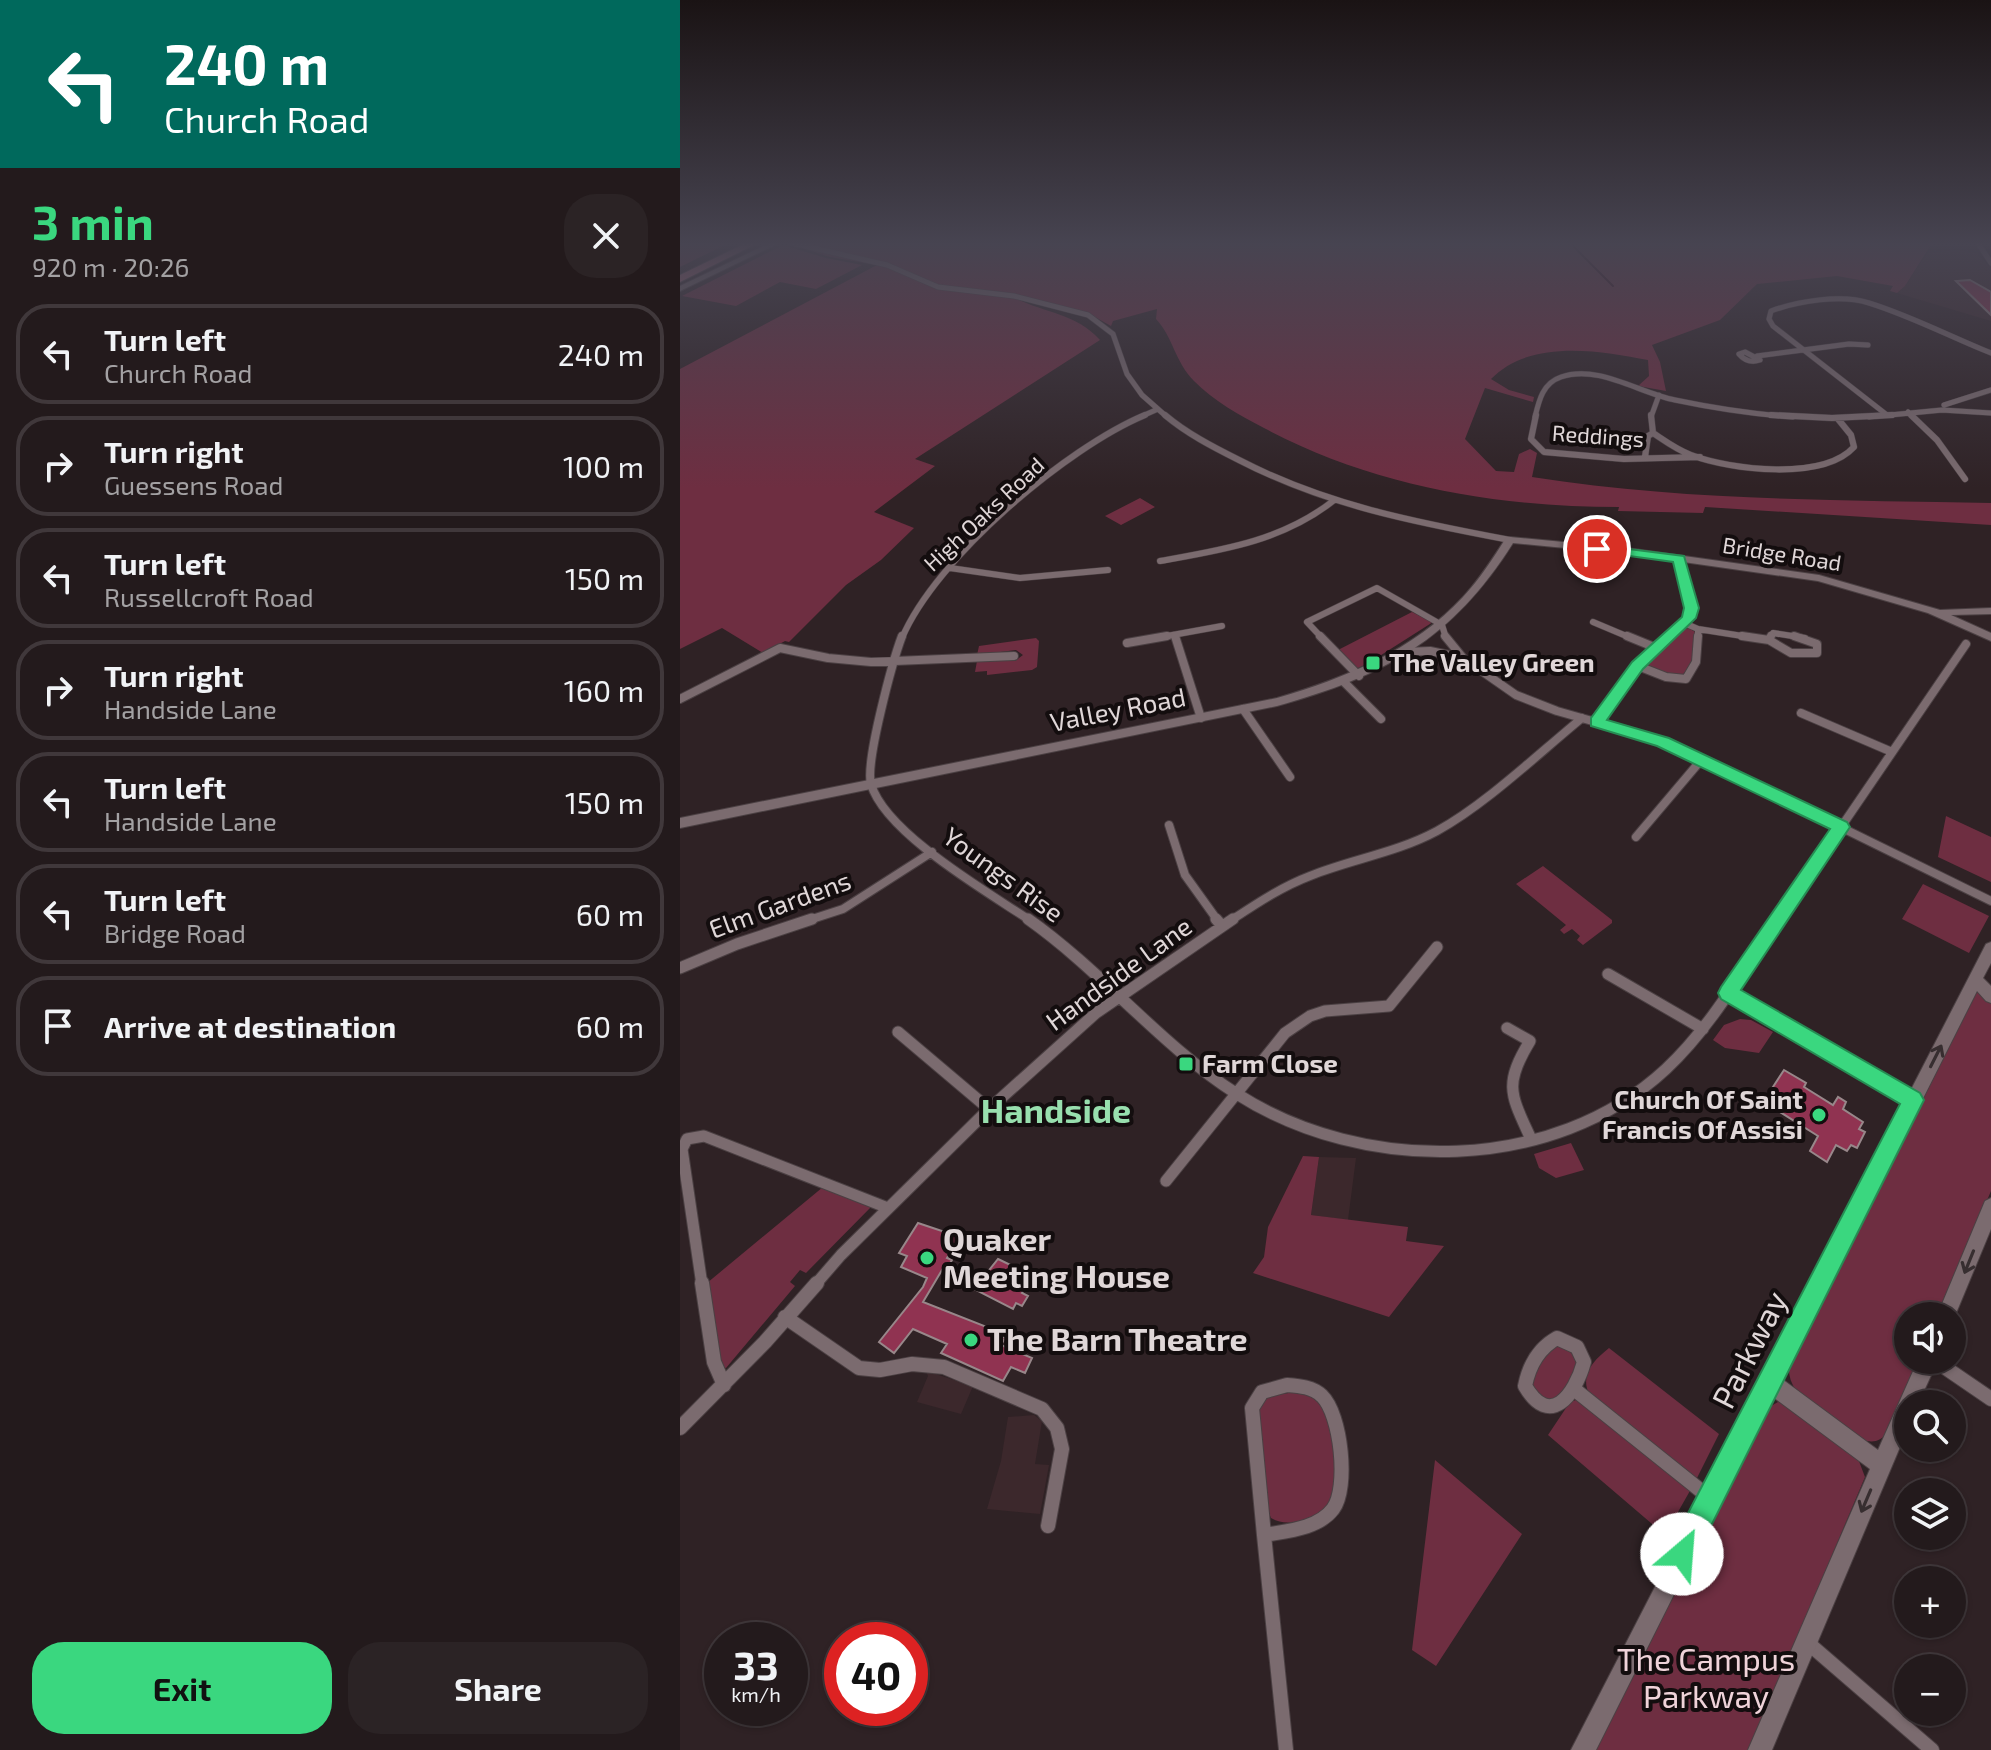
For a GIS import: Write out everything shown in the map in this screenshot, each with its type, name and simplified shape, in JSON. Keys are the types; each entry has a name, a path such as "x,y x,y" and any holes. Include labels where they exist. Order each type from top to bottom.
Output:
{"main road":[{"name":"Bridge Road","path":"1510,540 1819,578 1932,611 1991,637"},
{"name":"Valley Road","path":"680,823 1201,718 1344,682 1404,652 1442,625 1481,585 1510,540"},
{"path":"1932,611 1967,614 1991,611"},
{"name":"Parkway","path":"1583,1750 1991,948"},
{"path":"1976,980 1991,996"},
{"path":"1952,1302 1991,1207"},
{"path":"1770,1382 1881,1465"},
{"path":"1760,1750 1894,1436"}],"street":[{"path":"1104,325 1115,338 1127,374 1158,409 1195,437 1247,466 1333,501 1420,524 1510,540"},
{"path":"1772,325 1887,415"},
{"path":"1925,325 1991,353"},
{"path":"1757,356 1849,344 1868,345"},
{"name":"Reddings","path":"1659,395 1601,375 1559,377 1544,387 1531,439 1535,447 1552,454 1595,459 1645,457 1693,461 1700,457"},
{"path":"1838,419 1851,435 1854,447 1841,460 1814,466 1780,467 1700,457 1673,446 1653,433 1650,419 1659,395 1762,414 1838,419 1937,408 1991,390"},
{"path":"1978,395 1978,403 1989,412"},
{"path":"1937,408 1989,412"},
{"name":"High Oaks Road","path":"870,783 872,756 892,662 910,621 950,568 1007,512 1061,467 1114,430 1158,409"},
{"path":"1908,412 1937,440 1965,479"},
{"path":"1645,457 1648,436 1653,433"},
{"path":"1160,561 1289,531 1311,520 1333,501"},
{"path":"1597,722 1638,666 1654,647 1684,623 1692,608 1679,559"},
{"path":"950,568 1020,578 1108,570"},
{"path":"1359,676 1307,622 1377,588 1442,625 1447,641 1463,658 1516,695 1654,739 1702,759 1991,901"},
{"path":"1593,622 1654,647"},
{"path":"1684,623 1698,629 1769,640 1782,651 1812,655 1817,650 1815,642 1803,637 1773,633 1769,640"},
{"path":"1127,643 1222,626"},
{"path":"1638,666 1666,677 1686,679 1697,662 1698,629"},
{"path":"1175,635 1201,718"},
{"name":"Youngs Rise","path":"870,783 878,801 932,852 1048,934 1236,1093 1297,1124 1372,1144 1431,1150 1466,1149 1531,1139 1586,1123 1623,1103 1672,1065 1703,1029 1966,644"},
{"path":"680,699 780,648 828,658 892,662 1014,656"},
{"path":"1404,652 1430,651 1463,658"},
{"path":"1344,682 1381,719"},
{"path":"1243,709 1290,777"},
{"path":"1801,713 1892,752"},
{"name":"Handside Lane","path":"680,1428 724,1385 888,1208 1074,1030 1266,897 1311,875 1389,853 1437,831 1462,815 1582,718"},
{"path":"1636,837 1702,759"},
{"path":"1169,825 1189,882 1222,926"},
{"name":"Elm Gardens","path":"680,968 737,944 843,909 932,852"},
{"path":"1166,1181 1285,1033 1297,1023 1325,1011 1389,1006 1437,947"},
{"path":"1608,974 1703,1029"},
{"path":"1728,993 1913,1100"},
{"path":"1507,1028 1530,1041 1512,1069 1509,1082 1531,1139"},
{"path":"898,1032 989,1109"},
{"path":"724,1385 714,1362 692,1221 682,1149 687,1139 704,1136 888,1208"},
{"path":"785,1317 859,1368 880,1370 912,1364 944,1367 1042,1409 1057,1428 1062,1449 1048,1526"},
{"path":"1564,1339 1583,1355 1583,1370 1574,1389 1561,1405 1551,1408 1528,1393 1526,1379 1549,1340 1564,1339"},
{"path":"1954,1374 1991,1399"},
{"path":"1263,1535 1309,1527 1324,1519 1339,1499 1343,1471 1333,1412 1319,1393 1309,1387 1295,1385 1264,1391 1253,1402 1251,1415 1263,1535 1286,1750"},
{"path":"1574,1389 1710,1498"},
{"path":"1806,1641 1932,1750"}],"shaded area":[{"path":"1319,1157 1356,1158 1348,1220 1311,1215"},
{"path":"926,1371 973,1386 961,1414 917,1402 928,1376"},
{"path":"1034,1415 1042,1421 1035,1464 1049,1465 1040,1514 987,1509 1001,1461 1008,1417"}],"green space":[{"path":"764,325 1082,325 1100,340 915,459 935,466 874,512 914,528 881,560 846,585 789,642 785,641 763,653 722,628 680,649 680,369"},
{"path":"1160,325 1707,325 1652,345 1660,362 1666,391 1638,386 1649,376 1648,360 1608,353 1545,353 1507,366 1491,379 1509,390 1534,397 1533,402 1485,388 1465,439 1496,471 1514,472 1519,454 1530,449 1537,453 1532,477 1704,495 1991,503 1991,525 1705,507 1703,513 1618,511 1619,507 1527,503 1437,489 1348,465 1264,428 1227,407 1188,374"},
{"path":"1140,498 1155,507 1121,525 1105,516"},
{"path":"1412,612 1433,622 1367,664 1356,669 1338,650"},
{"path":"1689,628 1695,632 1696,652 1688,675 1675,678 1645,666 1646,660 1681,629"},
{"path":"1036,638 1039,641 1037,667 1032,670 987,675 987,671 975,672 977,661 1004,658 1015,661 1023,655 1016,650 977,655 979,646"},
{"path":"1946,816 1991,837 1991,882 1938,857"},
{"path":"1543,866 1612,923 1583,945 1577,940 1580,936 1572,929 1564,934 1560,930 1566,925 1516,884"},
{"path":"1923,884 1989,916 1969,953 1902,919"},
{"path":"1977,991 1991,1001 1991,1191 1944,1302 1894,1302 1894,1374 1913,1374 1906,1390 1894,1390 1894,1418 1888,1432 1878,1440 1859,1439 1824,1416 1795,1388 1789,1364"},
{"path":"1740,1019 1751,1020 1773,1032 1759,1053 1725,1048 1713,1040 1724,1025"},
{"path":"1571,1143 1584,1170 1556,1178 1539,1168 1534,1154"},
{"path":"1303,1156 1319,1157 1311,1215 1408,1227 1406,1241 1444,1246 1389,1317 1253,1273 1264,1257 1268,1227"},
{"path":"823,1187 872,1206 806,1273 800,1270 790,1282 795,1286 726,1368 722,1367 707,1283"},
{"path":"1555,1345 1567,1345 1579,1359 1562,1398 1551,1403 1532,1388 1532,1374"},
{"path":"1609,1348 1719,1434 1697,1478 1693,1479 1590,1396 1586,1381 1589,1369"},
{"path":"1296,1392 1313,1397 1325,1410 1333,1441 1337,1479 1332,1501 1325,1510 1315,1517 1286,1522 1271,1518 1267,1508 1258,1407 1267,1396"},
{"path":"1570,1402 1584,1402 1691,1489 1665,1535 1548,1435"},
{"name":"The Campus Parkway","path":"1778,1402 1784,1403 1857,1456 1865,1477 1750,1750 1593,1750 1764,1410"},
{"path":"1435,1460 1522,1534 1436,1666 1412,1650"}],"building":[{"name":"Church Of Saint Francis Of Assisi","path":"1784,1070 1833,1105 1838,1097 1846,1102 1843,1109 1863,1122 1859,1129 1865,1132 1857,1148 1851,1145 1847,1151 1836,1145 1827,1162 1810,1151 1818,1136 1772,1107 1773,1095 1769,1093"},
{"name":"The Barn Theatre","path":"918,1223 960,1237 947,1258 952,1260 945,1272 942,1270 923,1302 997,1331 996,1334 1005,1338 1001,1345 1032,1358 1025,1373 1011,1367 1003,1381 941,1353 947,1344 913,1329 894,1353 879,1342 927,1278 901,1267 907,1256 899,1253"},
{"path":"998,1259 1027,1273 1020,1285 1026,1288 1022,1293 1028,1296 1022,1306 1016,1303 1013,1309 974,1289"}],"place":[{"name":"The Valley Green","path":"1373,663"},
{"name":"Farm Close","path":"1186,1064"},
{"name":"Church Of Saint Francis Of Assisi","path":"1819,1115"},
{"name":"Quaker Meeting House","path":"927,1258"},
{"name":"The Barn Theatre","path":"971,1340"}],"district":[{"name":"Handside","path":"1056,1111"}],"route":[{"path":"1597,549 1679,559 1692,608 1689,618 1654,647 1638,666 1597,722 1663,742 1841,827 1728,993 1913,1100 1682,1554"}]}
